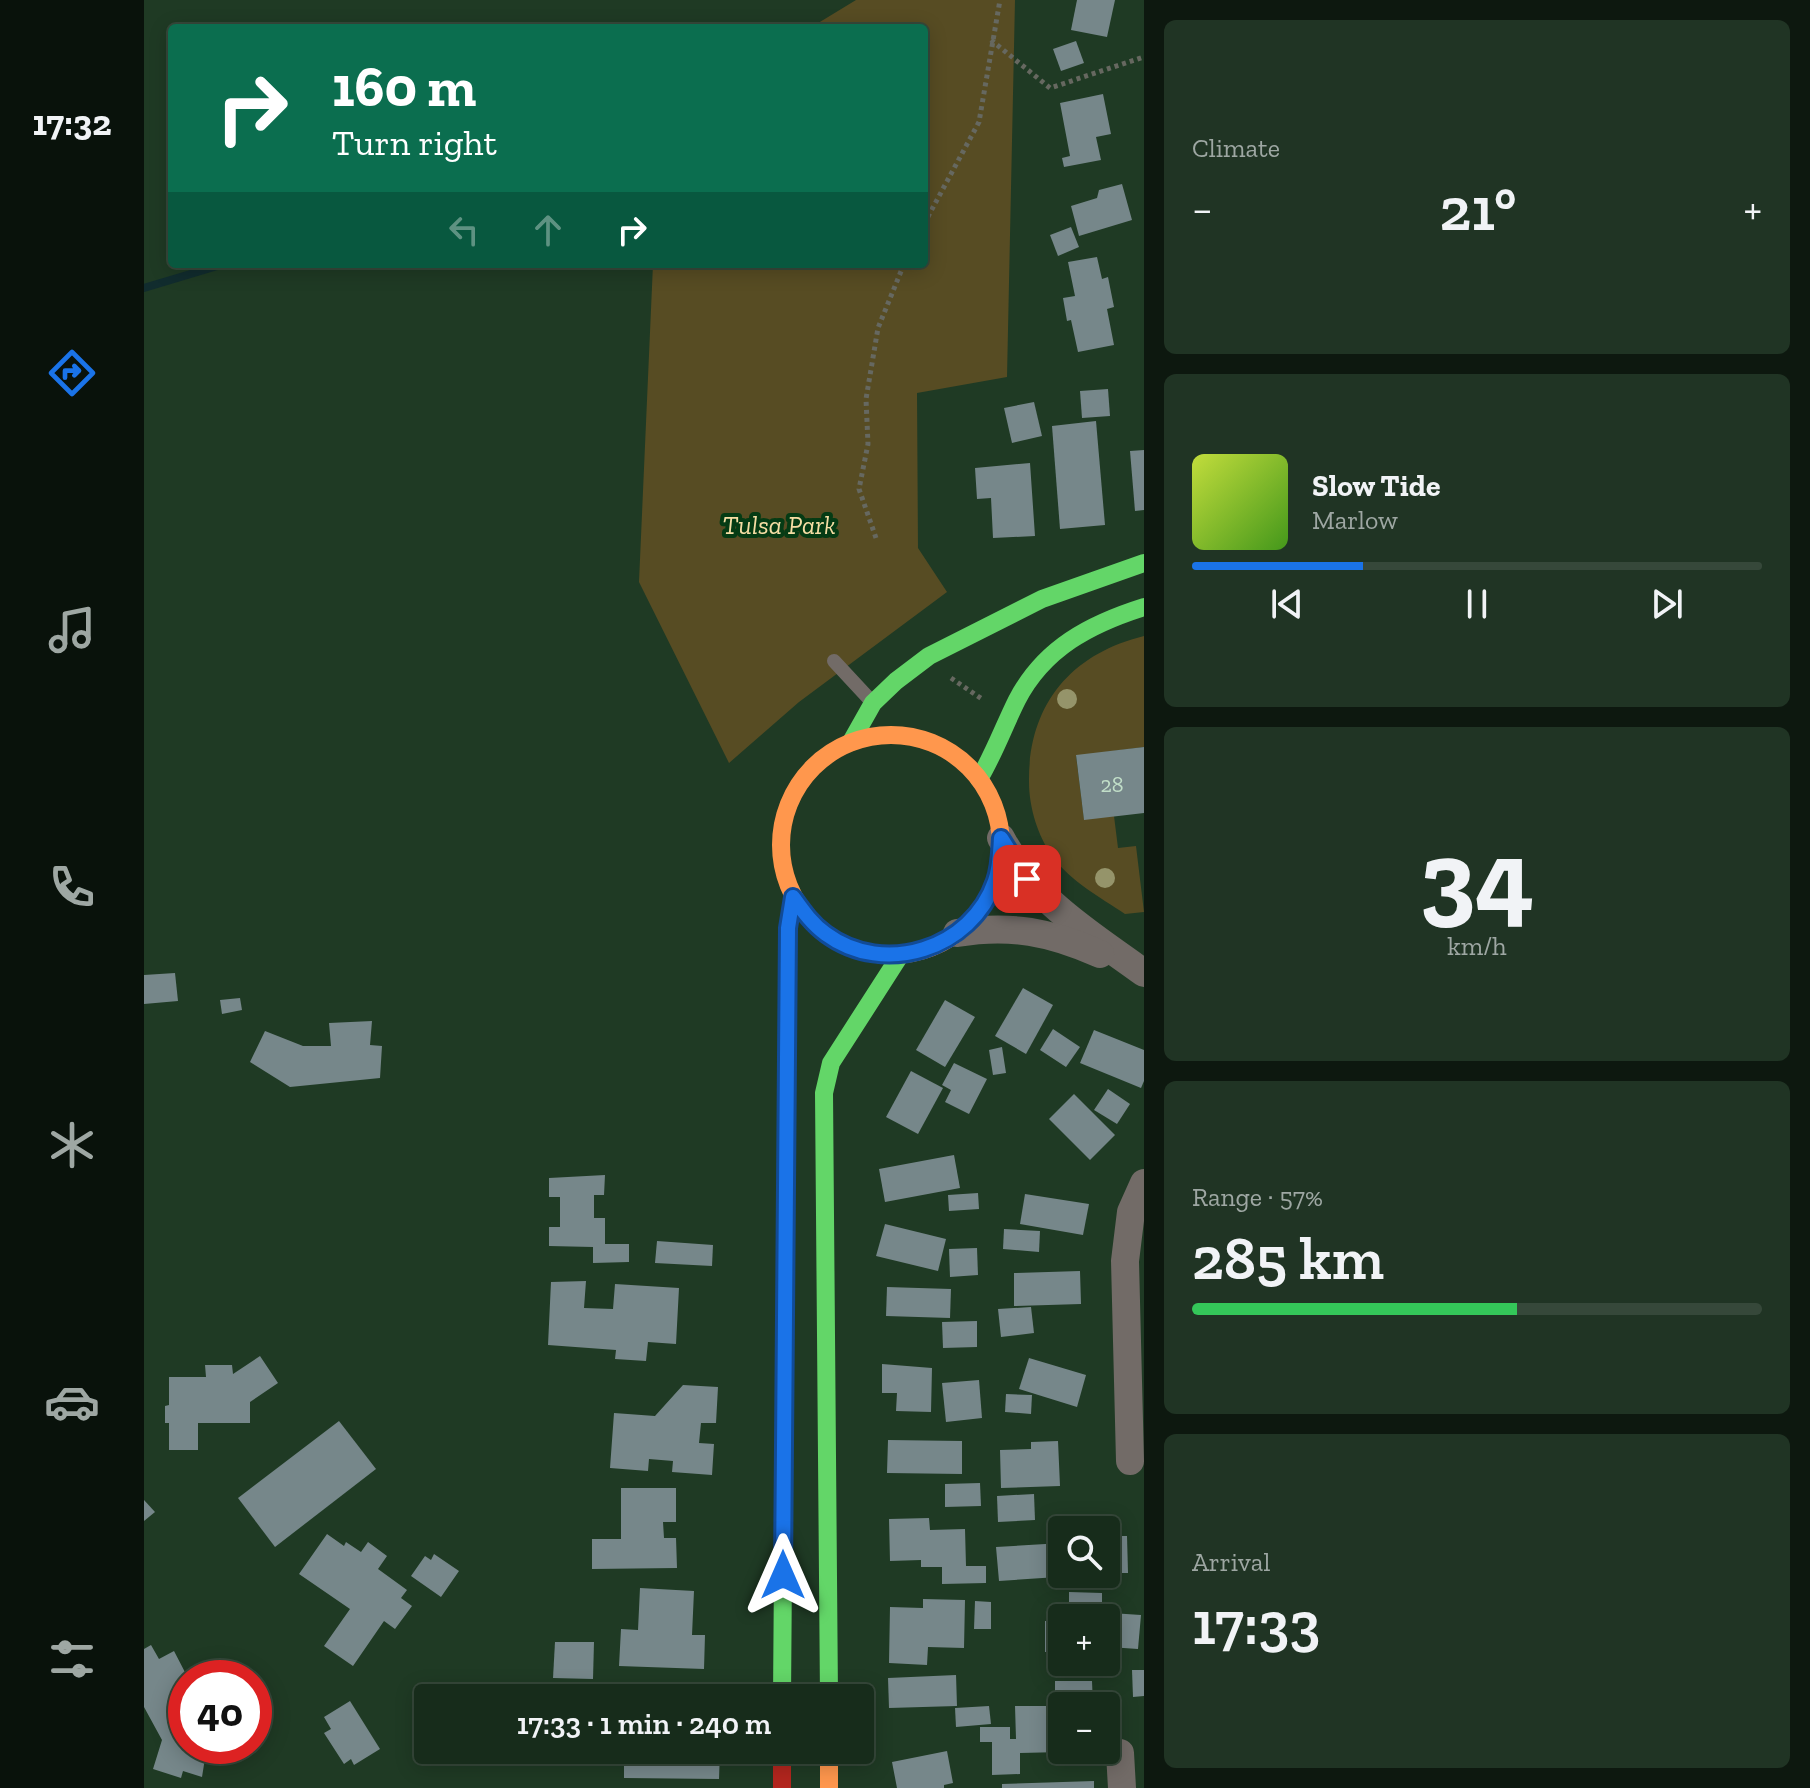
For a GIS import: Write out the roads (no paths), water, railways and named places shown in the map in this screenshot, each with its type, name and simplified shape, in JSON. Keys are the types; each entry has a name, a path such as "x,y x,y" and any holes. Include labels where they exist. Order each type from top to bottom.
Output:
{"street":[{"path":"851,742 873,703 929,656 1042,599 1144,563"},
{"path":"979,779 993,757 1023,689 1042,662 1070,638 1102,620 1144,607"},
{"path":"874,735 898,735 922,739 943,748 963,761 979,779 995,807 1001,838 1000,860 986,901 957,933 921,951 875,954 839,941 808,918 793,897 784,872 780,845 783,819 792,794 808,772 828,754 851,742 874,735"},
{"path":"1001,838 1027,879 1051,904 1144,974"},
{"path":"782,1684 788,928 793,897"},
{"path":"957,933 988,928 1028,930 1087,949 1144,974"},
{"path":"829,1684 824,1093 831,1063 901,954"},
{"path":"1130,1461 1125,1261 1131,1212 1144,1183"},
{"path":"1120,1753 1122,1788"},
{"path":"782,1764 782,1788"},
{"path":"829,1764 829,1788"}],"lane":[{"path":"834,661 873,703"}],"waterway":[{"path":"144,288 211,268"}],"park label":[{"name":"Tulsa Park","path":"779,525"}]}
